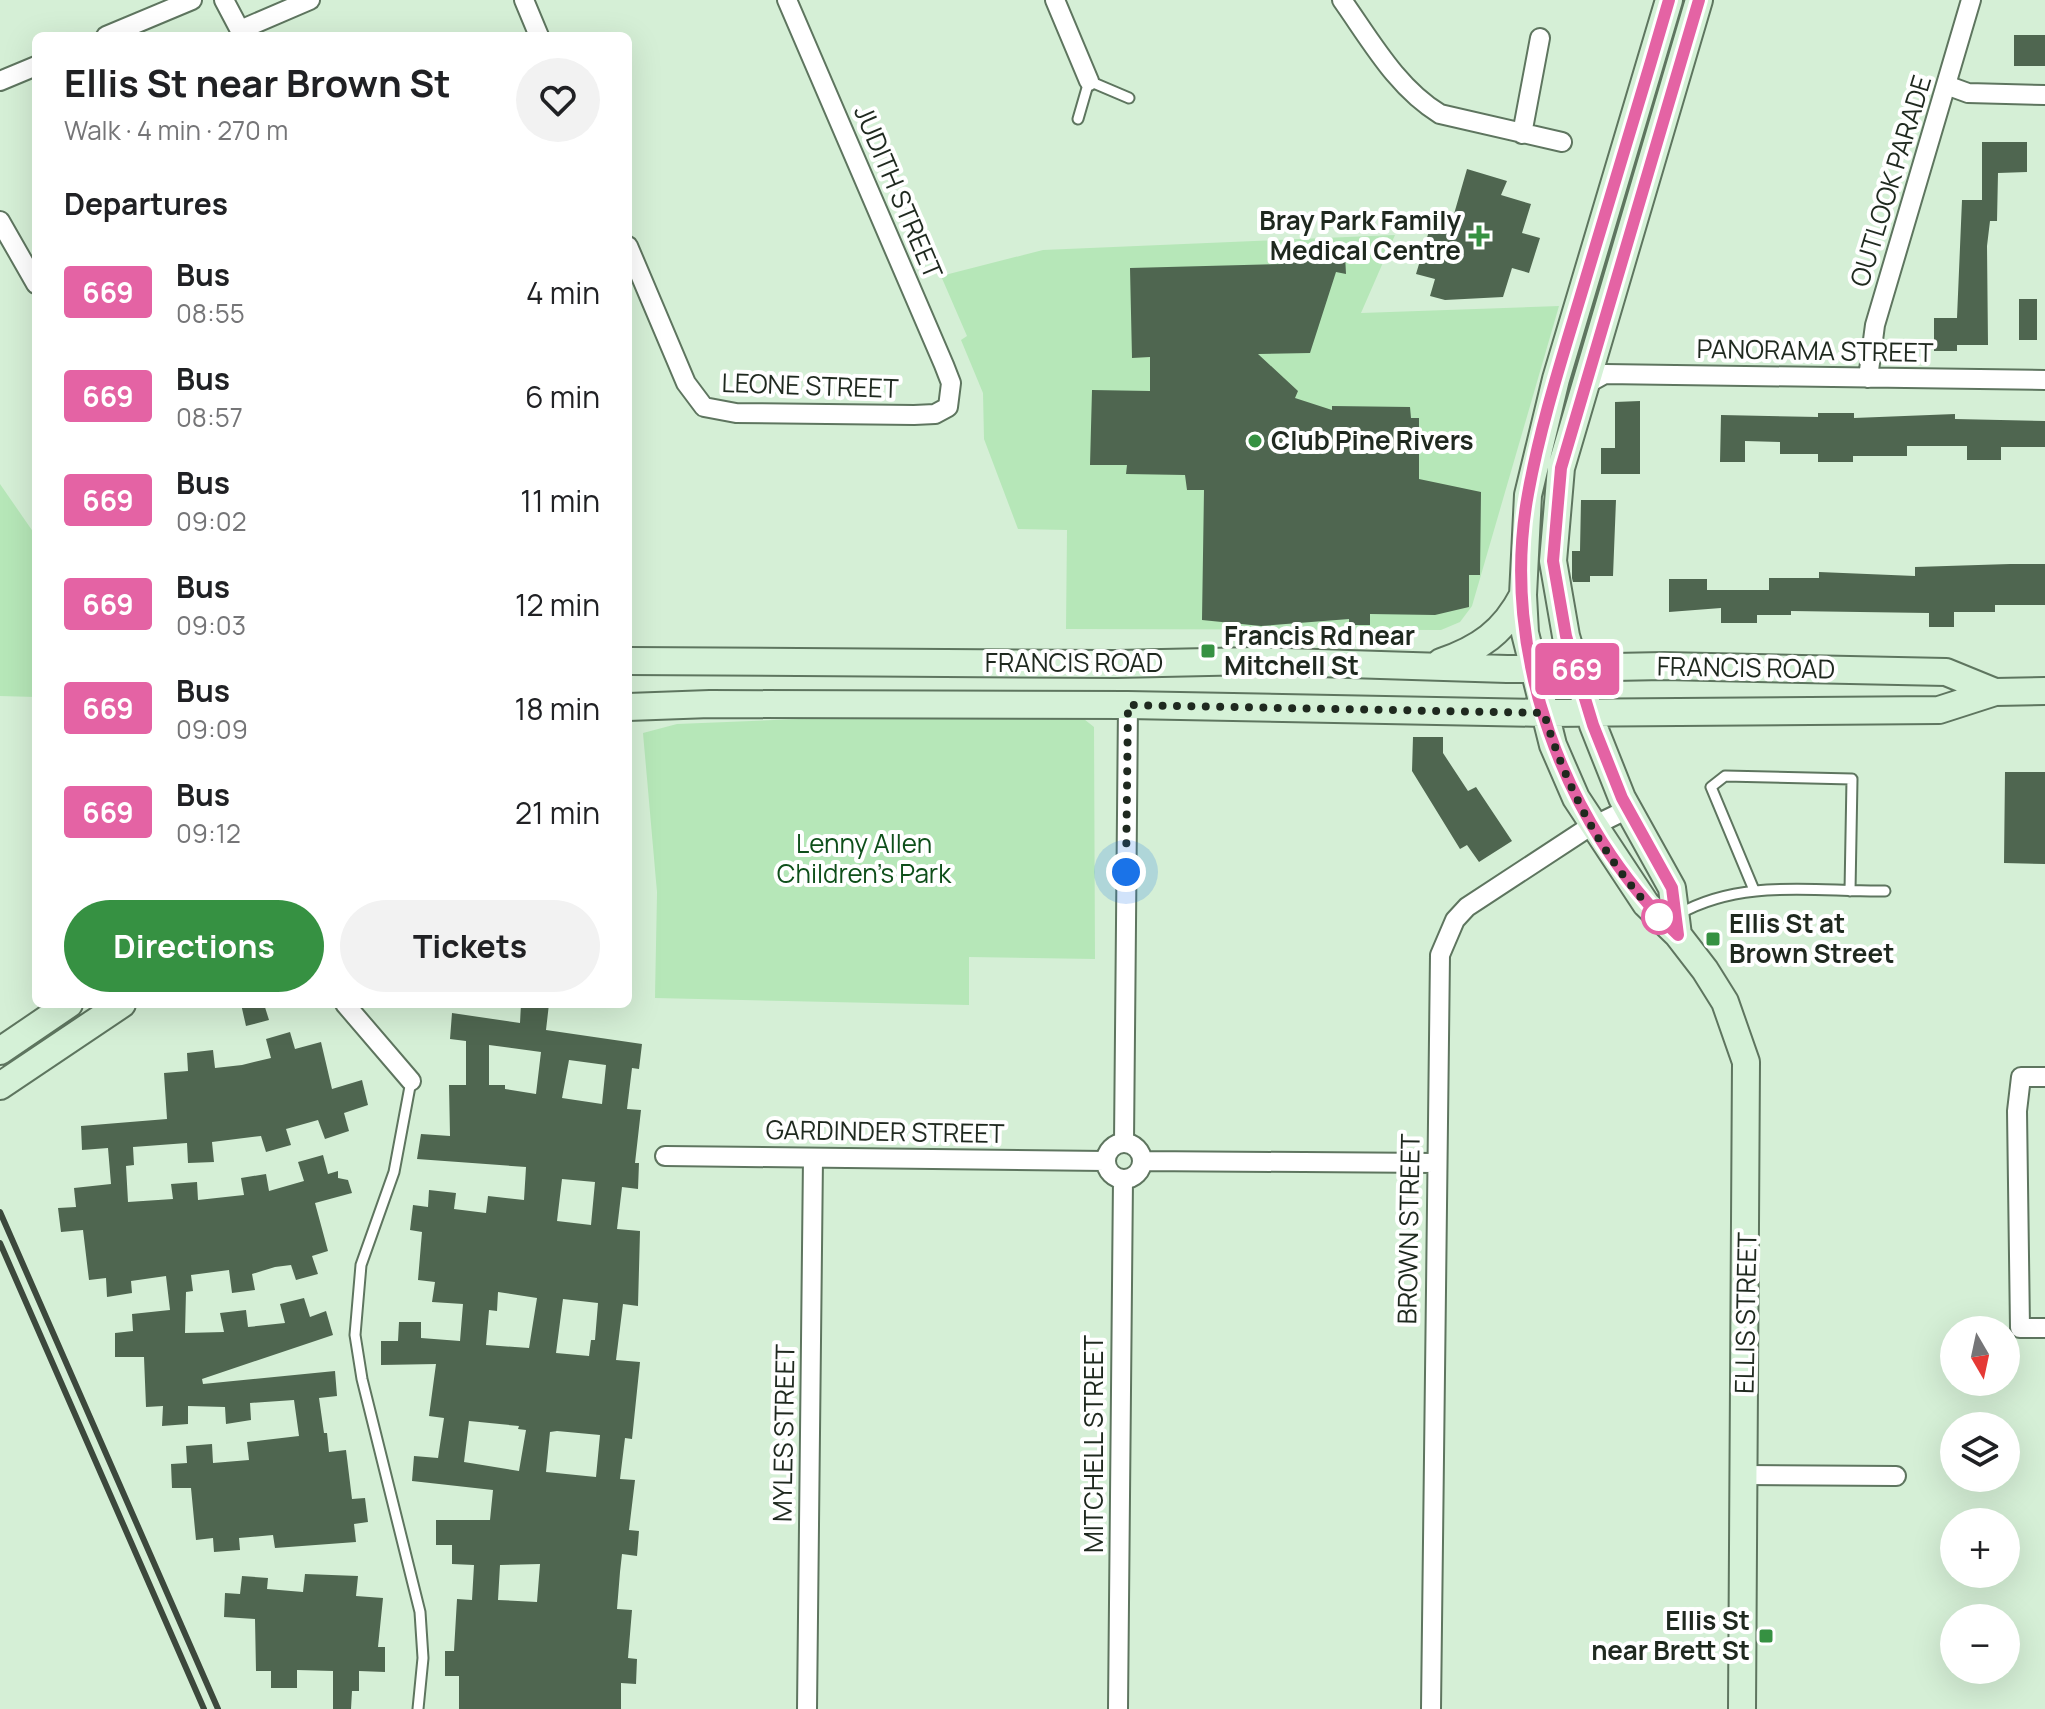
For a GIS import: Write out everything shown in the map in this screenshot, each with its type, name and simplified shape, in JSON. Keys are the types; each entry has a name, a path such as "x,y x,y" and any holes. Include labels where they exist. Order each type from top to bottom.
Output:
{"main road":[{"name":"ELLIS STREET","path":"1669,0 1556,379 1528,495 1523,595 1532,669 1565,774 1593,826 1646,904 1677,926 1725,1002 1746,1062 1742,1709"},
{"name":"ELLIS STREET","path":"1677,926 1672,888 1607,766 1563,623 1553,561 1561,468 1699,0"},
{"path":"1426,667 1468,652 1492,638 1514,613 1523,595"},
{"name":"FRANCIS ROAD","path":"632,661 1116,664 1254,661 1532,669 1664,666 1946,672 1995,692"},
{"name":"FRANCIS ROAD","path":"632,707 710,704 1128,705 1544,713 1939,710 1995,692 2045,691"},
{"path":"0,1051 63,1008"},
{"path":"0,1086 116,1008"}],"street":[{"path":"116,32 192,0"},
{"path":"224,0 241,32"},
{"path":"244,32 310,0"},
{"path":"524,0 537,32"},
{"name":"JUDITH STREET","path":"787,0 944,365 951,383 948,407"},
{"path":"1055,0 1089,81"},
{"path":"1342,0 1407,89 1424,104 1440,114 1562,142"},
{"name":"OUTLOOK PARADE","path":"1868,378 1875,325 1971,0"},
{"path":"1522,134 1540,38"},
{"path":"0,81 32,68"},
{"path":"1946,85 1968,93 2045,95"},
{"path":"0,221 32,277"},
{"name":"LEONE STREET","path":"632,255 686,383 704,407 736,413 914,415 935,414 948,407"},
{"name":"PANORAMA STREET","path":"1587,384 1605,374 2045,380"},
{"path":"1124,1142 1128,705"},
{"name":"BROWN STREET","path":"1431,1709 1440,955 1455,920 1484,895 1593,826 1628,809"},
{"path":"348,1008 411,1081"},
{"path":"2045,1077 2021,1077 2017,1111 2017,1278 2020,1328 2045,1328"},
{"path":"1124,1142 1134,1146 1142,1161 1134,1176 1123,1179 1109,1171 1105,1161 1113,1146 1124,1142"},
{"name":"GARDINDER STREET","path":"665,1156 1105,1161"},
{"name":"MYLES STREET","path":"807,1709 813,1158"},
{"path":"1142,1161 1436,1163"},
{"name":"MITCHELL STREET","path":"1118,1709 1123,1179"},
{"path":"1744,1475 1896,1476"}],"lane":[{"path":"1078,119 1089,81 1129,98"},
{"path":"1754,890 1711,787 1725,776 1852,779 1850,891"},
{"path":"1677,926 1711,898 1754,890 1885,891"},
{"path":"411,1081 394,1172 361,1265 355,1335 362,1379 420,1612 423,1658 418,1709"}],"green space":[{"path":"1395,235 1361,313 1559,306 1472,606 1460,622 1441,630 1066,629 1067,530 1018,529 984,439 983,393 961,340 967,336 941,276 1043,250"},
{"path":"0,484 32,530 32,697 0,696"},
{"name":"Lenny Allen Children's Park","path":"1070,708 1094,727 1095,959 969,957 969,1005 655,998 657,892 643,733 677,724"}],"building":[{"path":"2014,35 2045,35 2045,66 2014,66"},
{"path":"1982,142 2027,142 2027,172 1998,173 1997,221 1990,221 1987,246 1988,345 1957,345 1957,351 1934,351 1934,318 1957,318 1962,200 1982,200"},
{"name":"Bray Park Family Medical Centre","path":"1467,169 1507,181 1501,195 1531,204 1522,233 1540,238 1529,273 1512,268 1503,297 1445,300 1430,296 1435,279 1416,274 1436,208 1454,214"},
{"path":"1345,255 1346,274 1336,272 1310,353 1258,354 1298,391 1295,398 1332,410 1332,406 1410,407 1411,418 1419,418 1419,479 1481,492 1480,575 1469,575 1469,607 1435,615 1370,614 1370,625 1349,625 1349,619 1261,626 1202,620 1204,490 1187,490 1185,475 1126,474 1127,465 1090,465 1092,390 1150,391 1150,357 1132,358 1130,268 1283,264 1283,258"},
{"path":"2019,299 2037,299 2037,340 2019,340"},
{"path":"1640,401 1640,474 1601,474 1601,448 1615,448 1615,402"},
{"path":"1818,413 1854,413 1854,418 1955,414 1955,419 2045,421 2045,447 2001,447 2001,460 1967,460 1967,446 1907,446 1907,456 1853,456 1853,462 1818,462 1818,454 1780,454 1780,442 1745,441 1745,462 1720,462 1721,415 1818,417"},
{"path":"1581,500 1616,500 1613,576 1590,576 1590,582 1573,582 1572,578 1572,551 1580,551"},
{"path":"2045,564 2045,605 1995,605 1995,612 1954,612 1954,627 1929,627 1929,613 1791,611 1791,615 1757,615 1757,623 1721,623 1721,608 1669,612 1669,579 1707,579 1707,590 1769,590 1769,578 1819,578 1819,572 1915,576 1915,567"},
{"path":"1413,737 1443,737 1443,753 1468,791 1476,787 1512,841 1479,862 1467,845 1460,849 1412,771"},
{"path":"2005,772 2045,772 2045,864 2004,863"},
{"path":"242,1008 265,1008 269,1020 246,1026"},
{"path":"521,1008 549,1008 546,1030 642,1044 639,1069 632,1068 627,1109 641,1110 635,1163 639,1163 638,1189 622,1187 617,1229 640,1231 638,1306 623,1304 616,1360 640,1362 632,1439 625,1438 620,1479 635,1480 629,1530 639,1531 637,1556 622,1554 617,1609 632,1610 628,1658 637,1659 636,1684 621,1683 621,1709 459,1709 459,1676 445,1676 445,1651 454,1651 457,1599 472,1600 474,1565 452,1564 452,1545 436,1545 436,1520 490,1520 493,1490 412,1481 414,1456 438,1458 444,1418 429,1416 436,1364 381,1365 381,1341 398,1341 399,1322 421,1322 421,1338 460,1341 463,1304 432,1302 435,1282 418,1280 422,1232 410,1230 413,1205 428,1207 429,1190 456,1193 454,1209 486,1213 488,1196 524,1200 526,1167 417,1159 421,1134 450,1136 449,1085 466,1085 466,1041 450,1039 452,1013 520,1023","holes":["489,1045 541,1052 536,1094 505,1089 505,1085 489,1085","569,1060 606,1065 602,1104 562,1098","562,1179 595,1182 591,1225 557,1221","498,1292 537,1298 529,1348 486,1345 489,1310 497,1311","563,1299 598,1303 595,1340 591,1340 589,1356 556,1353","469,1421 519,1426 518,1429 526,1430 519,1471 464,1462","550,1432 600,1435 596,1477 546,1472","540,1564 537,1602 498,1600 500,1565"]},
{"path":"290,1032 295,1049 321,1042 332,1089 362,1080 368,1105 344,1113 349,1131 325,1139 318,1120 286,1129 291,1145 266,1152 261,1136 212,1142 214,1162 188,1163 187,1143 133,1147 134,1165 126,1166 128,1202 173,1199 171,1184 197,1182 198,1200 244,1195 241,1178 266,1174 269,1191 304,1181 298,1162 323,1155 328,1174 338,1171 338,1178 348,1180 352,1193 315,1203 328,1251 312,1256 318,1274 296,1280 291,1265 275,1267 252,1274 255,1290 232,1293 229,1270 191,1275 193,1291 186,1292 185,1333 224,1332 220,1313 246,1310 248,1327 285,1323 280,1304 304,1298 310,1317 326,1311 333,1335 202,1379 203,1384 335,1371 337,1396 319,1398 324,1433 327,1433 329,1452 346,1450 352,1499 365,1498 368,1522 354,1524 356,1542 275,1548 273,1535 239,1538 240,1550 214,1552 213,1538 196,1540 191,1488 172,1488 171,1464 187,1463 186,1446 212,1444 213,1463 249,1460 247,1442 299,1436 294,1400 250,1403 251,1420 226,1424 225,1407 188,1406 188,1424 162,1426 163,1406 146,1407 144,1357 115,1357 115,1333 133,1331 132,1314 170,1310 166,1276 131,1281 132,1293 107,1297 106,1278 89,1280 83,1230 61,1232 58,1208 76,1207 74,1188 111,1184 108,1148 82,1150 81,1126 167,1119 164,1073 188,1071 187,1053 213,1050 215,1068 242,1065 271,1058 266,1039"},
{"path":"305,1574 358,1576 356,1596 383,1598 378,1647 385,1647 385,1672 359,1671 359,1691 352,1691 351,1709 333,1709 333,1671 297,1670 297,1688 271,1688 271,1671 256,1671 255,1619 224,1617 225,1593 240,1594 242,1576 268,1578 267,1589 303,1592"}],"railway":[{"path":"0,1212 218,1709"},
{"path":"0,1243 204,1709"}],"bus line":[{"name":"669","path":"1669,0 1556,379 1528,495 1523,595 1525,633 1532,669 1553,745 1576,798 1611,857 1646,904 1678,935 1672,888 1622,798 1593,725 1566,636 1553,561 1561,468 1699,0"}],"place":[{"name":"Bray Park Family Medical Centre","path":"1479,236"},
{"name":"Club Pine Rivers","path":"1255,441"},
{"name":"Francis Rd near Mitchell St","path":"1208,651"},
{"name":"Ellis St at Brown Street","path":"1713,939"},
{"name":"Ellis St near Brett St","path":"1766,1636"}],"route":[{"path":"1126,872 1128,705 1544,713 1553,745 1576,798 1611,857 1646,904 1665,923 1659,917"}]}
